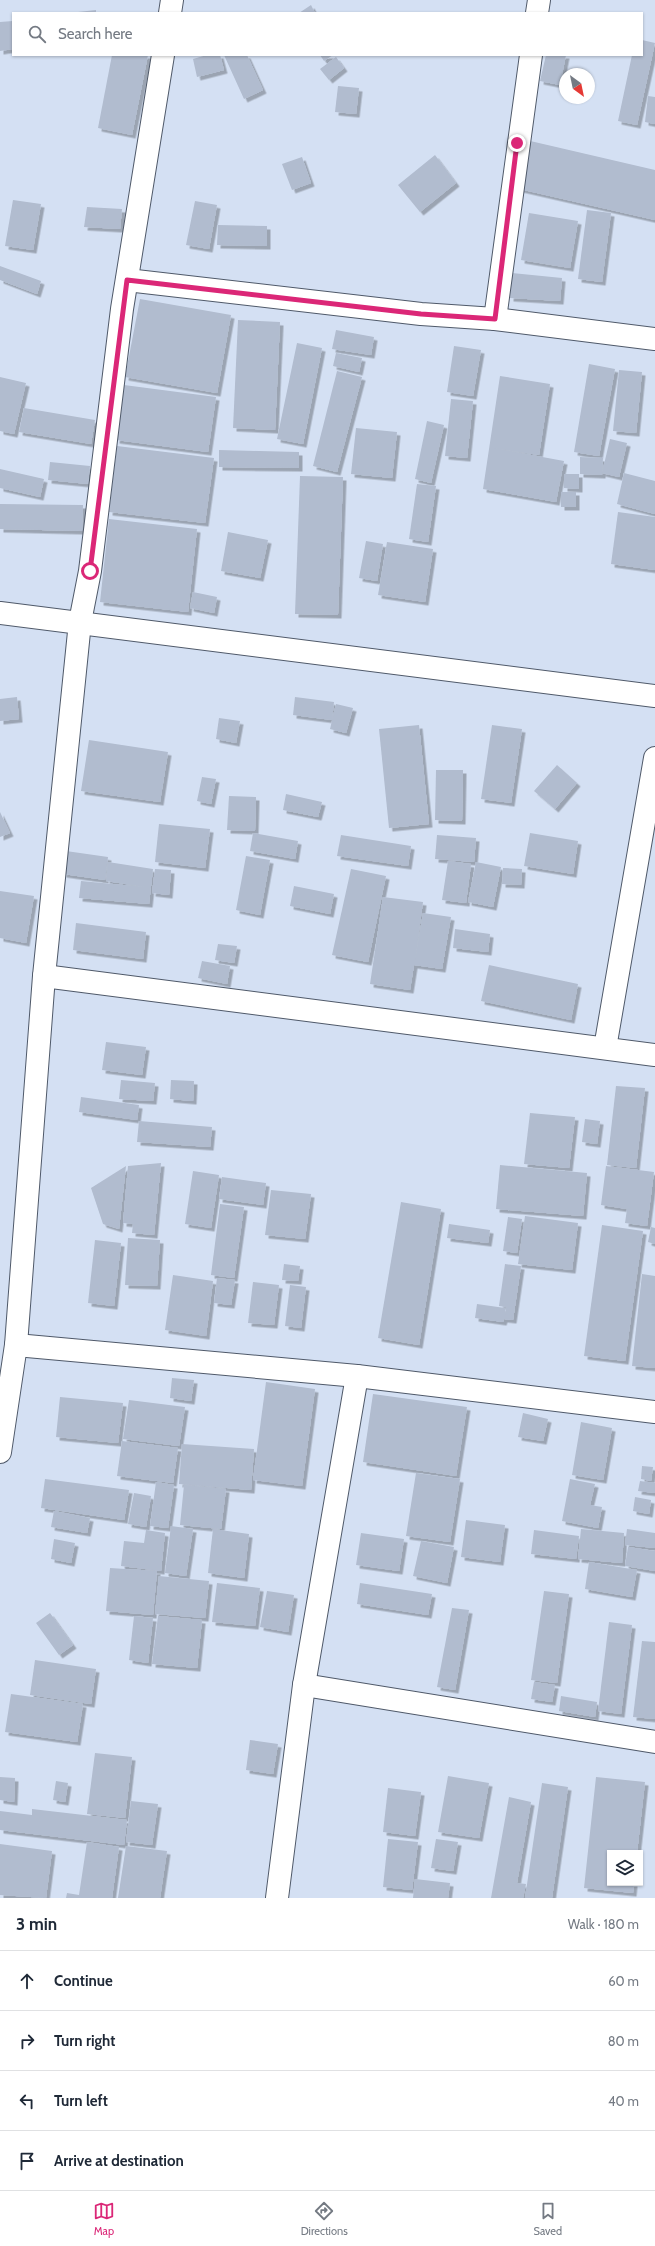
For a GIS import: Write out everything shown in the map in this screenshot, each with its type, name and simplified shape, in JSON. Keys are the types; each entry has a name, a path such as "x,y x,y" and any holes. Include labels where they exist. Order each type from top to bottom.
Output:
{"street":[{"path":"170,12 172,0"},
{"path":"537,12 539,0"},
{"path":"0,1452 16,1345 44,976 80,622 90,571 127,280 163,56"},
{"path":"495,319 531,56"},
{"path":"127,280 421,314 495,319 655,339"},
{"path":"0,613 655,696"},
{"path":"605,1048 655,758"},
{"path":"44,976 655,1055"},
{"path":"16,1345 357,1376 655,1412"},
{"path":"277,1898 304,1685 357,1376"},
{"path":"304,1685 655,1742"}],"building":[{"path":"311,5 314,12 300,12"},
{"path":"96,10 96,12 78,12"},
{"path":"12,21 12,49 0,51 0,22"},
{"path":"643,40 655,43 637,125 618,121 632,56 643,56"},
{"path":"112,56 148,56 132,135 98,128"},
{"path":"204,56 220,56 224,70 197,77 193,59"},
{"path":"224,56 247,56 263,90 244,99"},
{"path":"321,56 332,56 324,61"},
{"path":"546,56 566,56 563,68 559,68 559,85 540,81"},
{"path":"336,57 344,68 329,80 320,69"},
{"path":"338,86 359,88 356,114 335,112"},
{"path":"648,96 655,97 655,124 645,122"},
{"path":"526,140 655,170 655,220 515,188"},
{"path":"435,155 456,183 420,212 398,185"},
{"path":"302,157 311,183 292,190 282,164"},
{"path":"13,200 41,204 33,250 5,246"},
{"path":"195,201 217,205 209,249 186,245"},
{"path":"87,207 122,209 120,229 84,227"},
{"path":"587,210 611,213 602,282 578,279"},
{"path":"529,213 578,221 570,268 521,260"},
{"path":"218,225 267,226 267,246 217,245"},
{"path":"0,266 41,281 37,294 0,280"},
{"path":"512,273 562,278 560,301 510,298"},
{"path":"140,299 231,315 217,393 125,377"},
{"path":"238,320 280,322 275,430 233,428"},
{"path":"336,330 374,337 371,355 332,349"},
{"path":"297,343 322,348 303,444 277,439"},
{"path":"454,346 481,350 473,396 447,392"},
{"path":"336,353 362,358 359,372 333,366"},
{"path":"589,364 615,369 599,456 574,452"},
{"path":"619,370 642,372 636,433 613,431"},
{"path":"337,371 362,377 337,472 313,466"},
{"path":"500,376 550,384 539,455 493,448 564,461 556,502 483,489"},
{"path":"0,377 26,383 14,434 0,431"},
{"path":"124,385 216,397 208,452 116,440"},
{"path":"451,399 473,401 467,458 445,456"},
{"path":"24,408 95,420 91,444 19,432"},
{"path":"427,421 444,425 431,483 415,479"},
{"path":"356,428 397,432 392,478 351,474"},
{"path":"610,439 627,443 619,477 602,473"},
{"path":"117,446 214,458 205,523 109,512"},
{"path":"219,450 299,452 299,468 219,467"},
{"path":"580,457 603,458 602,475 580,474"},
{"path":"50,462 90,466 88,484 48,480"},
{"path":"0,469 44,479 40,497 0,488"},
{"path":"624,473 655,481 655,514 617,504"},
{"path":"564,474 579,474 579,489 564,488"},
{"path":"300,476 343,477 338,615 295,614"},
{"path":"417,484 436,486 428,542 409,539"},
{"path":"561,492 576,492 576,507 561,507"},
{"path":"0,504 83,505 82,531 0,529"},
{"path":"618,512 655,517 655,570 611,564"},
{"path":"109,519 197,529 188,612 100,602"},
{"path":"228,532 268,540 260,578 221,571"},
{"path":"366,541 383,544 377,581 359,578"},
{"path":"387,542 433,549 425,602 378,595"},
{"path":"193,592 217,597 214,613 190,608"},
{"path":"17,697 19,719 0,721 0,699"},
{"path":"295,697 334,702 332,720 293,715"},
{"path":"336,704 353,708 346,733 330,729"},
{"path":"219,718 240,721 236,743 216,739"},
{"path":"419,725 429,824 389,828 379,729"},
{"path":"492,725 522,729 511,803 481,799"},
{"path":"89,740 168,752 160,802 81,791"},
{"path":"557,765 577,783 555,809 534,791"},
{"path":"436,770 463,770 462,821 435,820"},
{"path":"202,777 216,779 211,804 197,801"},
{"path":"286,794 322,802 318,817 283,810"},
{"path":"229,796 256,797 255,831 227,830"},
{"path":"0,812 10,833 0,837"},
{"path":"159,824 210,829 205,868 155,862"},
{"path":"253,833 298,841 295,859 250,851"},
{"path":"530,833 578,841 573,874 524,866"},
{"path":"341,835 411,846 408,866 337,856"},
{"path":"437,835 476,838 474,862 435,859"},
{"path":"66,851 108,857 105,880 63,874"},
{"path":"246,856 270,860 260,915 236,910"},
{"path":"448,861 471,864 466,903 442,900"},
{"path":"108,862 153,869 149,904 79,898 81,881 145,887 106,881"},
{"path":"476,862 501,867 493,907 468,902"},
{"path":"503,868 522,869 521,885 502,884"},
{"path":"155,869 171,870 169,895 152,893"},
{"path":"351,869 386,876 368,962 332,955"},
{"path":"294,886 334,894 330,914 290,906"},
{"path":"0,891 34,896 26,943 0,938"},
{"path":"383,897 423,902 415,961 423,913 451,917 442,969 414,965 410,990 370,984"},
{"path":"76,923 146,932 143,959 73,950"},
{"path":"455,929 490,934 488,952 453,948"},
{"path":"218,944 237,946 234,963 215,960"},
{"path":"202,961 230,966 227,984 198,978"},
{"path":"489,965 578,984 571,1020 481,1001"},
{"path":"106,1042 146,1047 142,1075 102,1070"},
{"path":"121,1080 155,1083 153,1101 119,1099"},
{"path":"171,1080 194,1081 193,1101 170,1099"},
{"path":"616,1086 645,1088 636,1168 607,1165"},
{"path":"81,1097 139,1105 137,1120 79,1112"},
{"path":"530,1113 575,1117 569,1168 524,1164"},
{"path":"585,1119 600,1121 597,1144 582,1142"},
{"path":"139,1121 212,1127 210,1147 137,1142"},
{"path":"161,1163 154,1235 132,1233 133,1224 123,1223 128,1166"},
{"path":"500,1165 587,1173 583,1216 496,1209"},
{"path":"126,1166 119,1229 103,1224 91,1188"},
{"path":"606,1166 654,1172 647,1226 625,1223 627,1209 601,1205"},
{"path":"193,1171 219,1175 211,1228 185,1224"},
{"path":"222,1177 266,1183 263,1205 219,1199"},
{"path":"271,1190 311,1194 305,1239 265,1235"},
{"path":"401,1202 441,1209 419,1345 378,1338"},
{"path":"220,1204 244,1207 234,1278 211,1275"},
{"path":"525,1216 578,1223 572,1270 518,1264"},
{"path":"508,1217 522,1219 517,1253 503,1251"},
{"path":"449,1224 490,1230 488,1243 447,1238"},
{"path":"602,1225 643,1231 625,1361 584,1356"},
{"path":"651,1227 655,1228 655,1244 648,1242"},
{"path":"128,1238 160,1240 157,1286 125,1285"},
{"path":"95,1240 121,1243 114,1306 88,1303"},
{"path":"284,1264 300,1266 298,1281 282,1280"},
{"path":"505,1264 521,1266 513,1320 504,1319 503,1322 475,1318 477,1304 505,1308 505,1315 506,1307 499,1306"},
{"path":"642,1274 655,1276 655,1368 632,1366"},
{"path":"173,1275 213,1281 206,1336 165,1330"},
{"path":"217,1278 235,1280 231,1305 214,1303"},
{"path":"253,1282 279,1285 274,1325 248,1323"},
{"path":"290,1285 306,1287 301,1328 285,1326"},
{"path":"172,1378 194,1380 191,1401 170,1398"},
{"path":"266,1382 315,1389 302,1486 253,1480"},
{"path":"373,1394 467,1407 456,1476 363,1462"},
{"path":"60,1397 123,1403 118,1443 56,1437"},
{"path":"129,1400 185,1407 179,1446 123,1439"},
{"path":"523,1413 548,1419 543,1441 518,1437"},
{"path":"581,1422 612,1428 603,1480 572,1475"},
{"path":"122,1441 178,1448 173,1483 117,1476"},
{"path":"182,1444 254,1449 251,1490 179,1484"},
{"path":"642,1466 653,1467 651,1481 641,1479"},
{"path":"416,1473 460,1479 450,1542 406,1536"},
{"path":"45,1479 129,1490 124,1520 41,1508"},
{"path":"570,1479 595,1484 590,1505 602,1507 598,1528 562,1521"},
{"path":"640,1481 655,1483 655,1493 638,1491"},
{"path":"156,1482 174,1485 168,1528 150,1526"},
{"path":"184,1485 226,1489 221,1529 180,1525"},
{"path":"134,1493 151,1496 146,1527 128,1524"},
{"path":"635,1497 651,1500 649,1514 633,1511"},
{"path":"54,1511 90,1518 87,1533 51,1527"},
{"path":"466,1520 505,1525 500,1562 461,1557"},
{"path":"171,1526 193,1529 186,1576 165,1573"},
{"path":"213,1529 249,1534 244,1578 208,1573"},
{"path":"581,1529 624,1533 622,1563 578,1559"},
{"path":"627,1529 655,1533 655,1548 625,1545"},
{"path":"146,1530 165,1533 161,1571 121,1566 124,1541 144,1543"},
{"path":"534,1530 579,1536 576,1559 531,1554"},
{"path":"361,1533 404,1539 399,1571 356,1565"},
{"path":"54,1539 75,1543 71,1563 51,1559"},
{"path":"421,1541 454,1547 447,1583 413,1576"},
{"path":"628,1547 655,1551 655,1571 625,1566"},
{"path":"589,1562 637,1570 632,1597 585,1589"},
{"path":"110,1568 157,1571 153,1615 106,1611"},
{"path":"159,1576 209,1581 205,1618 155,1614"},
{"path":"217,1583 260,1588 255,1626 212,1622"},
{"path":"360,1583 432,1594 428,1615 357,1604"},
{"path":"267,1591 294,1595 288,1632 260,1627"},
{"path":"544,1591 569,1594 557,1683 531,1680"},
{"path":"452,1608 469,1610 455,1690 437,1687"},
{"path":"50,1613 73,1645 59,1655 36,1623"},
{"path":"134,1616 153,1618 148,1663 129,1660"},
{"path":"158,1616 202,1620 197,1668 152,1664"},
{"path":"609,1622 632,1625 621,1714 598,1711"},
{"path":"642,1641 655,1642 655,1719 633,1717"},
{"path":"35,1660 96,1669 91,1704 30,1695"},
{"path":"534,1682 555,1685 552,1702 531,1699"},
{"path":"11,1694 83,1704 77,1742 5,1732"},
{"path":"561,1696 597,1702 595,1717 559,1711"},
{"path":"250,1740 278,1744 273,1774 246,1770"},
{"path":"95,1753 132,1757 125,1818 87,1814"},
{"path":"448,1776 489,1783 479,1838 438,1832"},
{"path":"0,1777 15,1778 14,1802 0,1800"},
{"path":"596,1777 645,1782 637,1850 607,1850 607,1886 634,1886 633,1893 584,1888"},
{"path":"56,1781 68,1783 65,1802 53,1800"},
{"path":"542,1783 568,1787 552,1898 525,1898"},
{"path":"388,1788 421,1792 415,1836 383,1832"},
{"path":"509,1797 531,1802 517,1883 526,1884 523,1898 491,1898"},
{"path":"131,1801 158,1804 152,1845 126,1842"},
{"path":"32,1809 127,1820 124,1845 0,1830 0,1811 32,1815"},
{"path":"388,1839 418,1842 412,1890 383,1887"},
{"path":"436,1839 458,1842 453,1871 431,1868"},
{"path":"87,1842 119,1847 112,1898 66,1898 67,1893 79,1895"},
{"path":"0,1844 52,1851 46,1898 0,1895"},
{"path":"126,1846 167,1851 160,1898 118,1898"},
{"path":"415,1879 450,1883 448,1898 413,1898"}],"route":[{"path":"90,571 122,309 127,280 392,311 495,319 517,143"}]}
